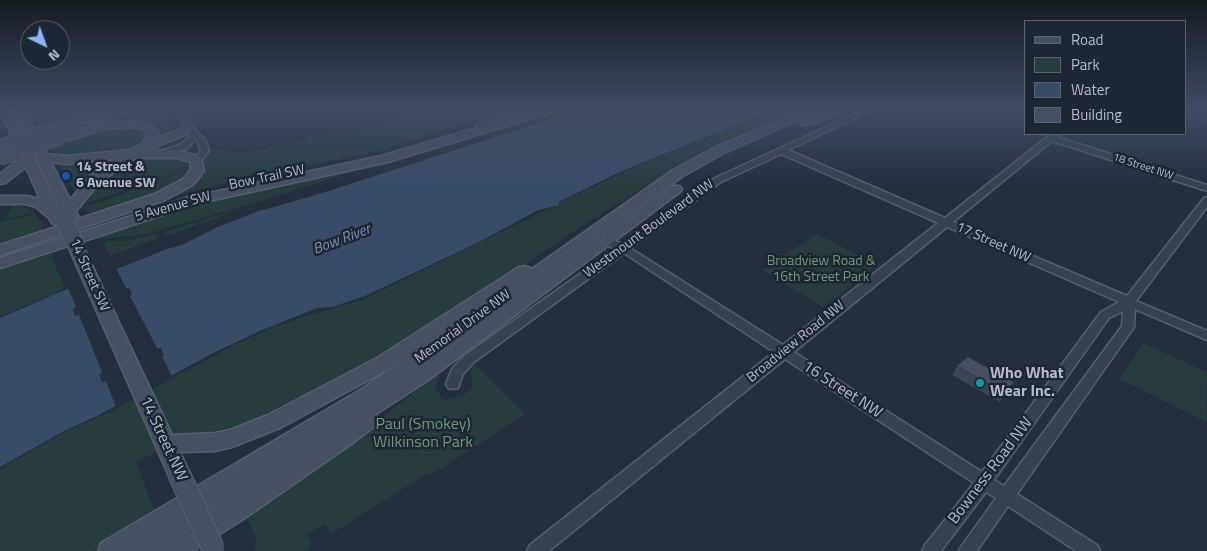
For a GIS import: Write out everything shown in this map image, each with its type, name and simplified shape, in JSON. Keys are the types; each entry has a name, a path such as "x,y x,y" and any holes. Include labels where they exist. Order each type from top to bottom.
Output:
{"main road":[{"name":"14 Street SW","path":"18,135 29,158 63,216"},
{"name":"14 Street SW","path":"33,135 45,158 63,216 112,327"},
{"path":"0,154 52,135"},
{"path":"0,200 27,200 40,204 63,216 95,179 139,150 152,135"},
{"path":"45,158 80,160 139,150 184,135"},
{"name":"Bow Trail SW","path":"0,256 187,196 380,154 449,135"},
{"name":"5 Avenue SW","path":"0,263 183,204 223,193 384,159 464,135"},
{"name":"Memorial Drive NW","path":"110,551 372,392 592,238 698,161 752,135"},
{"name":"Memorial Drive NW","path":"141,551 420,376 592,238 722,160 781,135"},
{"path":"0,250 160,197 188,182 197,171 197,160 178,154 139,150"},
{"path":"0,180 29,158"},
{"path":"166,444 224,440 275,422 384,363 564,246 592,238"},
{"name":"14 Street NW","path":"112,327 213,550"},
{"path":"171,551 237,510 347,436 420,376"}],"street":[{"path":"159,153 185,146 191,135"},
{"path":"196,135 200,138 205,148 205,151 197,160"},
{"name":"Westmount Boulevard NW","path":"453,384 456,372 469,359 718,180 813,135"},
{"name":"18 Street NW","path":"1054,136 1207,188"},
{"name":"Broadview Road NW","path":"536,551 1054,136"},
{"name":"17 Street NW","path":"780,150 1207,336"},
{"name":"Bowness Road NW","path":"931,551 984,482 1105,315 1129,302 1207,200"},
{"name":"16 Street NW","path":"592,238 623,248 1091,551"},
{"name":"Bowness Road NW","path":"967,551 1128,327 1129,302"}],"green space":[{"path":"80,135 146,135 143,140 130,151 71,156 57,153 50,148"},
{"path":"319,135 430,135 385,149 167,198 204,170 204,159 210,149 236,152 238,154 296,142"},
{"path":"714,135 744,135 686,162 585,224 416,337 333,385 231,433 203,432 136,461 155,513 93,551 0,551 0,470 19,458 65,432 114,410 232,346 269,329 312,314 362,300 625,171"},
{"path":"168,155 189,161 192,166 134,188 129,188 127,173 141,156"},
{"path":"117,159 75,193 69,182 72,181 70,176 66,177 60,164 64,162"},
{"path":"193,167 192,171 173,188 91,217 86,206 103,201"},
{"path":"354,171 265,200 143,235 101,239 98,234 183,205"},
{"path":"112,174 123,174 123,191 85,204 98,185"},
{"path":"13,205 27,208 35,214 41,222 43,233 0,248 0,222 32,215 32,213 5,219"},
{"path":"244,208 170,235 163,235 165,231"},
{"name":"Broadview Road & 16th Street Park","path":"817,234 878,265 823,307 762,270"},
{"path":"152,235 158,238 110,256 103,244 107,241 126,241"},
{"path":"50,252 64,287 55,294 0,316 0,269"},
{"path":"1143,343 1207,372 1206,422 1119,379"},
{"name":"Paul (Smokey) Wilkinson Park","path":"475,364 525,414 434,473 423,476 344,526 331,533 324,524 307,534 311,544 308,551 256,551 254,548 256,537 245,513 336,452 439,374 435,387 442,399 446,400 465,394 473,387 471,374 472,367"}],"water":[{"name":"Bow River","path":"502,135 712,135 622,171 559,202 559,205 538,210 481,241 365,296 332,307 317,308 260,331 211,354 0,467 0,318 167,249 182,245 218,227 256,212 319,194"}],"pier":[{"path":"116,268 126,288 129,288 132,293 130,296 157,348 161,348 164,355 162,357 173,378 117,408 106,382 102,382 99,375 102,372 79,315 75,316 73,310 76,307 67,286"}],"building":[{"path":"968,357 1014,382 1005,393 957,366"}],"place":[{"name":"14 Street & 6 Avenue SW","path":"66,176"},
{"name":"Who What Wear Inc.","path":"980,383"}]}
